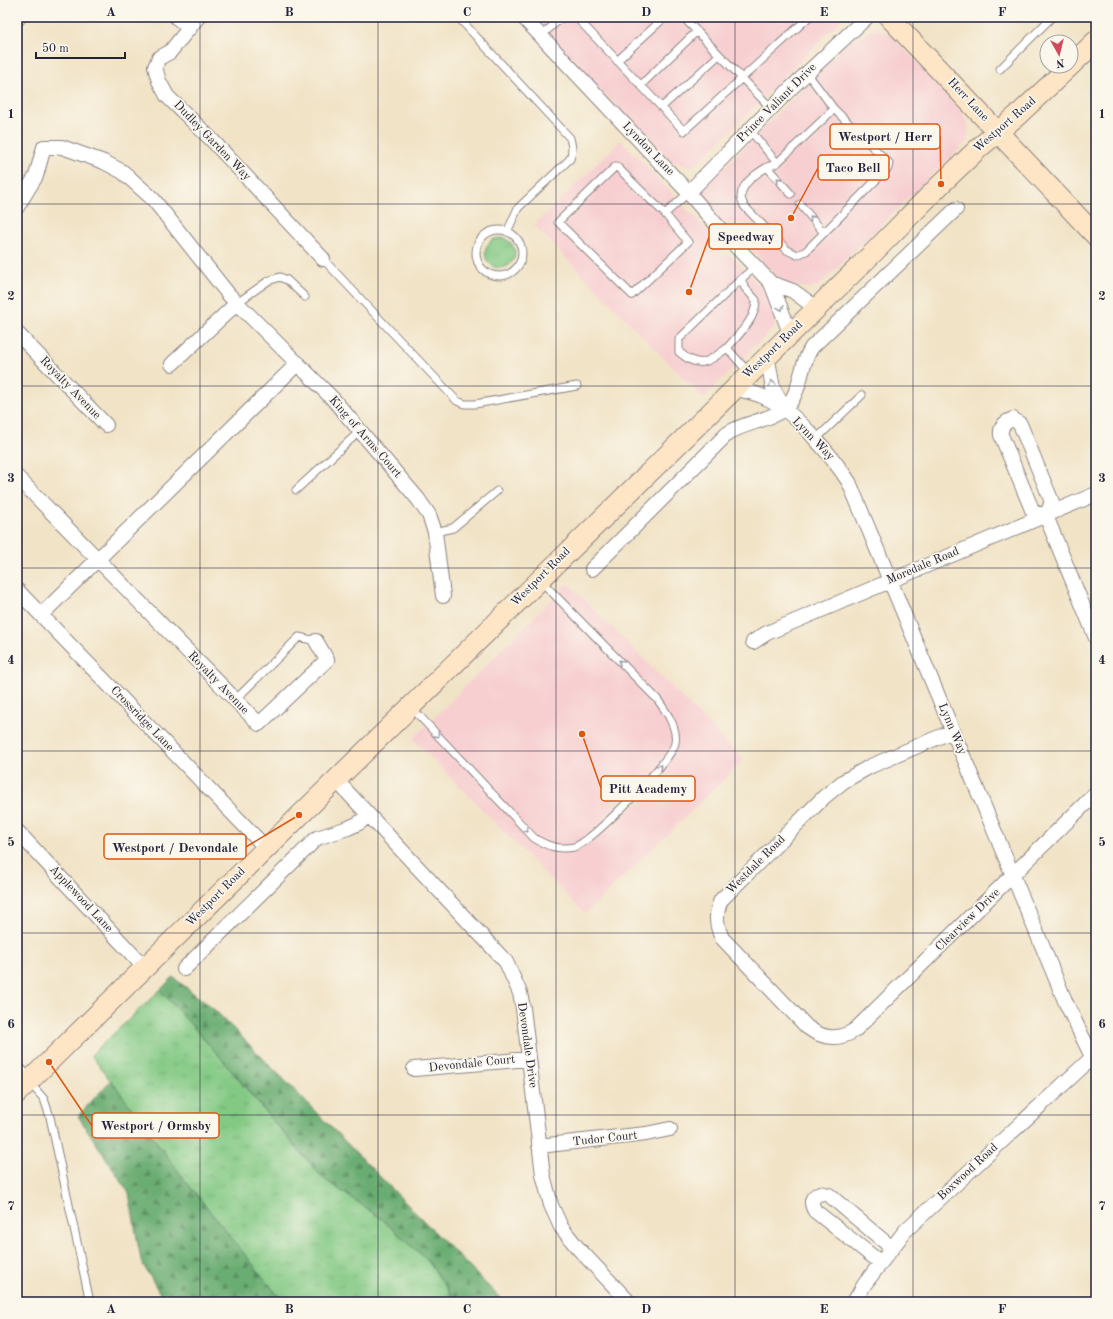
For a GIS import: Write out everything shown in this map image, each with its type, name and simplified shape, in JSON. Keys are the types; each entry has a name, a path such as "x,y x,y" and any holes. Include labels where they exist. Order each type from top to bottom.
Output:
{"main road":[{"name":"Herr Lane","path":"889,17 1096,236"},
{"name":"Westport Road","path":"1079,58 1096,41"},
{"name":"Westport Road","path":"21,1082 145,968 816,308 940,184 1062,74"}],"street":[{"path":"176,17 194,23"},
{"name":"Lyndon Lane","path":"523,17 689,192 771,283 790,333"},
{"name":"Prince Valiant Drive","path":"689,192 771,108 867,17"},
{"name":"Dudley Garden Way","path":"194,23 183,33 181,39 170,52 159,58 155,67 159,81 167,96 211,139 323,259"},
{"name":"King of Arms Court","path":"17,207 36,176 44,147 62,147 80,152 123,172 153,199 237,303 298,362 333,399 418,499 429,515 435,532 442,596"},
{"path":"592,569 727,434 734,429 754,423 784,408 796,391 803,362 812,347 956,209"},
{"name":"Lyndon Lane","path":"771,283 793,291 816,308"},
{"path":"172,364 237,303"},
{"name":"Royalty Avenue","path":"17,333 106,425"},
{"name":"Lynn Way","path":"767,355 773,388 784,408 838,465 849,482 1066,1003 1095,1059"},
{"path":"41,615 298,362"},
{"name":"Lynn Way","path":"734,388 767,398 784,408"},
{"path":"1046,516 1033,512 1001,435 1000,430 1008,421 1013,419 1017,421 1023,431 1052,502 1046,516 1096,638"},
{"name":"Royalty Avenue","path":"17,478 259,724 327,660 316,641"},
{"name":"Moredale Road","path":"753,642 767,633 1096,494"},
{"name":"Crossridge Lane","path":"17,590 266,848"},
{"name":"Westdale Road","path":"834,1038 819,1035 807,1027 722,938 718,929 716,918 717,909 728,891 824,797 839,785 871,766 953,731"},
{"name":"Devondale Drive","path":"336,780 506,962 520,993 539,1146 546,1191 551,1205 561,1227 577,1247 629,1302"},
{"name":"Clearview Drive","path":"834,1038 847,1035 855,1030 1096,793"},
{"path":"184,968 317,838 348,828 359,823 369,815"},
{"name":"Applewood Lane","path":"17,831 145,968"},
{"name":"Devondale Court","path":"414,1069 529,1059"},
{"name":"Boxwood Road","path":"854,1302 905,1231 1095,1059"},
{"name":"Tudor Court","path":"539,1146 646,1134 670,1129"},
{"path":"881,1264 815,1211 812,1207 812,1200 815,1195 820,1193 829,1195 892,1248"}],"lane":[{"path":"458,17 570,138 572,144 573,149 570,159 518,208 508,232"},
{"path":"541,36 562,17"},
{"path":"576,17 684,131 809,17"},
{"path":"617,61 665,17"},
{"path":"683,17 771,108"},
{"path":"1000,69 1052,17"},
{"path":"641,85 697,31"},
{"path":"662,107 719,55"},
{"path":"807,73 834,109 889,163 888,168 806,251 797,255 787,250 744,206 741,197 744,185 767,167 777,163 834,109"},
{"path":"750,130 777,163"},
{"path":"616,166 665,214 688,242 632,295 558,222 616,166"},
{"path":"767,167 791,194"},
{"path":"665,214 689,192"},
{"path":"800,204 824,233"},
{"path":"498,230 508,232 519,241 522,248 520,264 509,275 502,277 487,274 481,269 475,256 479,241 490,231 498,230"},
{"path":"323,259 457,401 475,404 577,386"},
{"path":"740,279 745,288 756,300 756,310 746,326 727,348 709,361 698,364 688,360 679,352 679,339 740,279 755,267"},
{"path":"237,303 268,281 280,277 287,280 305,297"},
{"path":"727,348 749,373"},
{"path":"815,440 862,395"},
{"path":"296,490 360,431"},
{"path":"435,532 453,528 497,492"},
{"path":"410,706 534,838 549,847 575,846 598,831 666,761 675,744 674,730 665,710 657,699 539,580"},
{"path":"235,700 299,636 316,641"},
{"path":"21,1082 44,1099 50,1117 90,1302"}],"shaded area":[{"path":"530,17 844,17 697,164 690,167 668,160"},
{"path":"872,29 879,29 891,35 958,107 965,117 969,130 966,142 818,286 808,288 789,285 777,277 714,212 704,199 704,188 845,45"},
{"path":"621,140 771,297 777,316 773,328 703,398 534,225"},
{"path":"568,583 744,760 585,914 413,739"}],"green space":[{"path":"500,238 511,242 515,253 511,264 500,268 489,264 485,253 489,242"},
{"path":"173,977 216,1011 504,1302 456,1302 428,1261 382,1219 324,1179 221,1058 160,990"},
{"path":"160,990 221,1058 275,1124 324,1179 382,1219 428,1261 456,1302 283,1302 184,1179 91,1055"},
{"path":"111,1080 184,1179 283,1302 165,1302 141,1261 129,1193 78,1116"}],"place":[{"name":"Westport / Herr","path":"941,184"},
{"name":"Taco Bell","path":"791,218"},
{"name":"Speedway","path":"689,292"},
{"name":"Pitt Academy","path":"582,734"},
{"name":"Westport / Devondale","path":"299,815"},
{"name":"Westport / Ormsby","path":"49,1062"}]}
